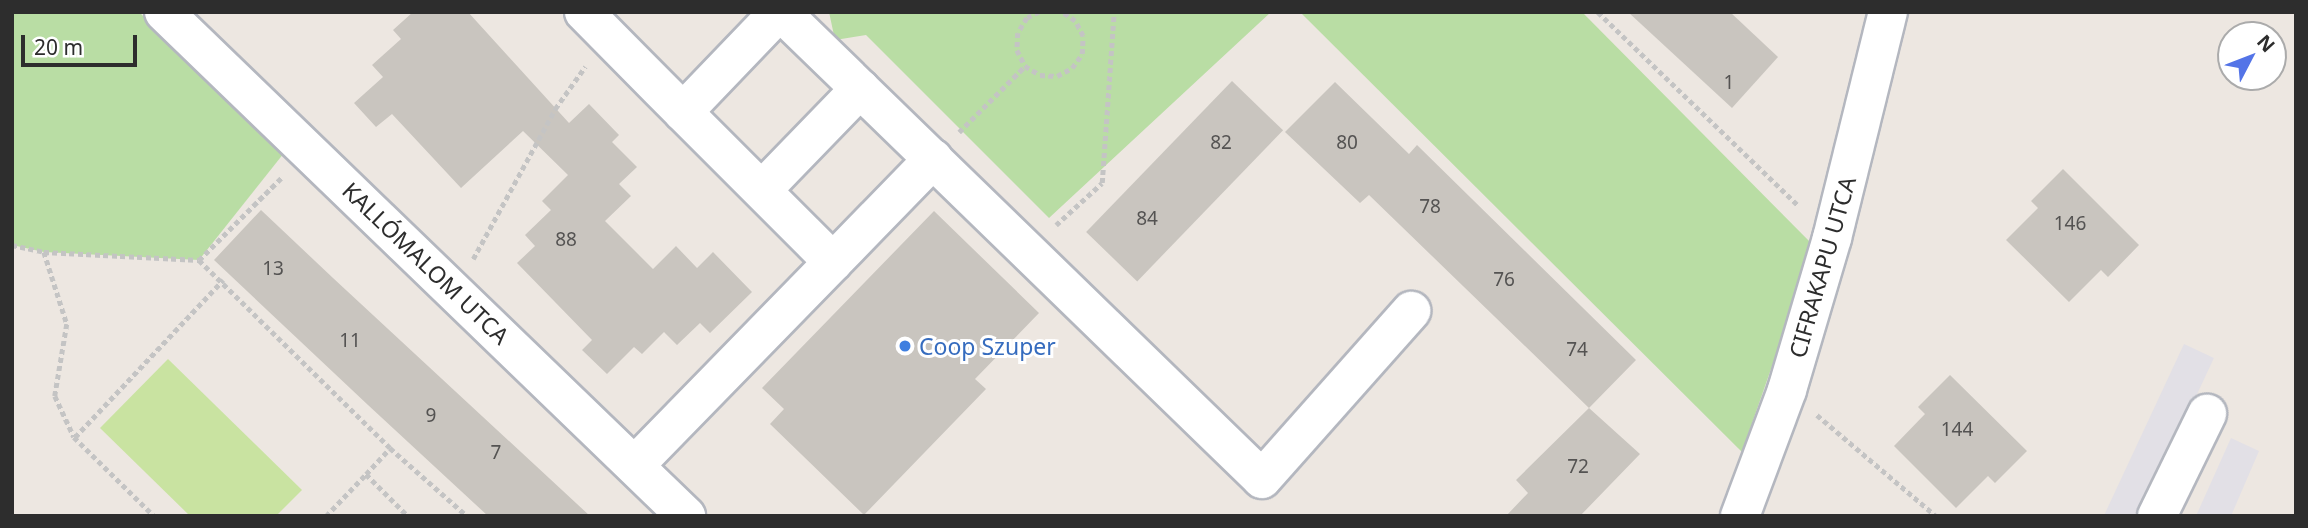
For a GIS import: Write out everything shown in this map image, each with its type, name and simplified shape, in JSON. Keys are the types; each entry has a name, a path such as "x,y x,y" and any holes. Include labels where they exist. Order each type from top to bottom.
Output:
{"street":[{"name":"KALLÓMALOM UTCA","path":"164,12 686,516"},
{"path":"683,112 780,12 1262,479 1411,312"},
{"name":"CIFRAKAPU UTCA","path":"1740,516 1787,390 1832,238 1888,12"},
{"path":"596,24 833,262"},
{"path":"762,190 860,89"},
{"path":"635,465 933,159"},
{"path":"2157,516 2207,414"}],"path":[{"path":"1039,12 1027,19 1018,33 1017,50 1025,66 1040,75 1057,76 1077,61 1083,36 1075,21 1062,12"},
{"path":"1028,252 1102,183 1114,12"},
{"path":"1598,12 1832,238"},
{"path":"456,292 555,109 596,24"},
{"path":"933,159 1025,66"},
{"path":"199,260 309,150"},
{"path":"12,245 44,252 199,260 223,280 390,448 467,516"},
{"path":"44,252 67,324 55,396 75,437 154,516"},
{"path":"75,437 223,280"},
{"path":"1787,390 1936,516"},
{"path":"326,516 390,448"},
{"path":"366,474 408,516"}],"shaded area":[{"path":"2184,344 2214,358 2140,516 2104,516"},
{"path":"2231,438 2259,451 2231,516 2196,516"}],"green space":[{"path":"12,12 139,12 284,153 199,260 44,252 12,245"},
{"path":"829,12 1271,12 1049,218 866,35 835,40"},
{"path":"1300,12 1582,12 1814,246 1742,452"},
{"path":"168,359 302,490 276,516 190,516 100,428"}],"building":[{"path":"413,12 468,12 569,123 589,104 619,135 612,142 637,167 619,184 631,196 605,221 653,269 676,246 697,268 713,252 752,292 710,333 700,323 677,345 664,332 642,354 634,347 607,374 582,350 592,340 517,263 535,246 525,235 551,210 542,201 568,175 523,131 461,188 392,114 376,127 354,103 383,77 372,65 401,39 393,30"},
{"path":"1628,12 1730,12 1778,57 1732,108"},
{"path":"1232,81 1283,130 1137,281 1086,232"},
{"path":"1335,82 1409,154 1417,145 1636,360 1589,408 1369,195 1360,203 1285,132"},
{"path":"2063,169 2139,245 2108,277 2101,270 2069,302 2006,240 2038,208 2031,201"},
{"path":"261,210 590,516 488,516 368,405 214,260"},
{"name":"Coop Szuper","path":"934,211 1039,313 975,379 986,389 864,515 770,424 784,409 762,388"},
{"path":"1950,375 2027,451 1995,483 1988,476 1956,508 1894,446 1925,414 1918,407"},
{"path":"1589,408 1640,454 1580,516 1506,516 1528,493 1516,480"}],"place":[{"name":"Coop Szuper","path":"905,346"}]}
